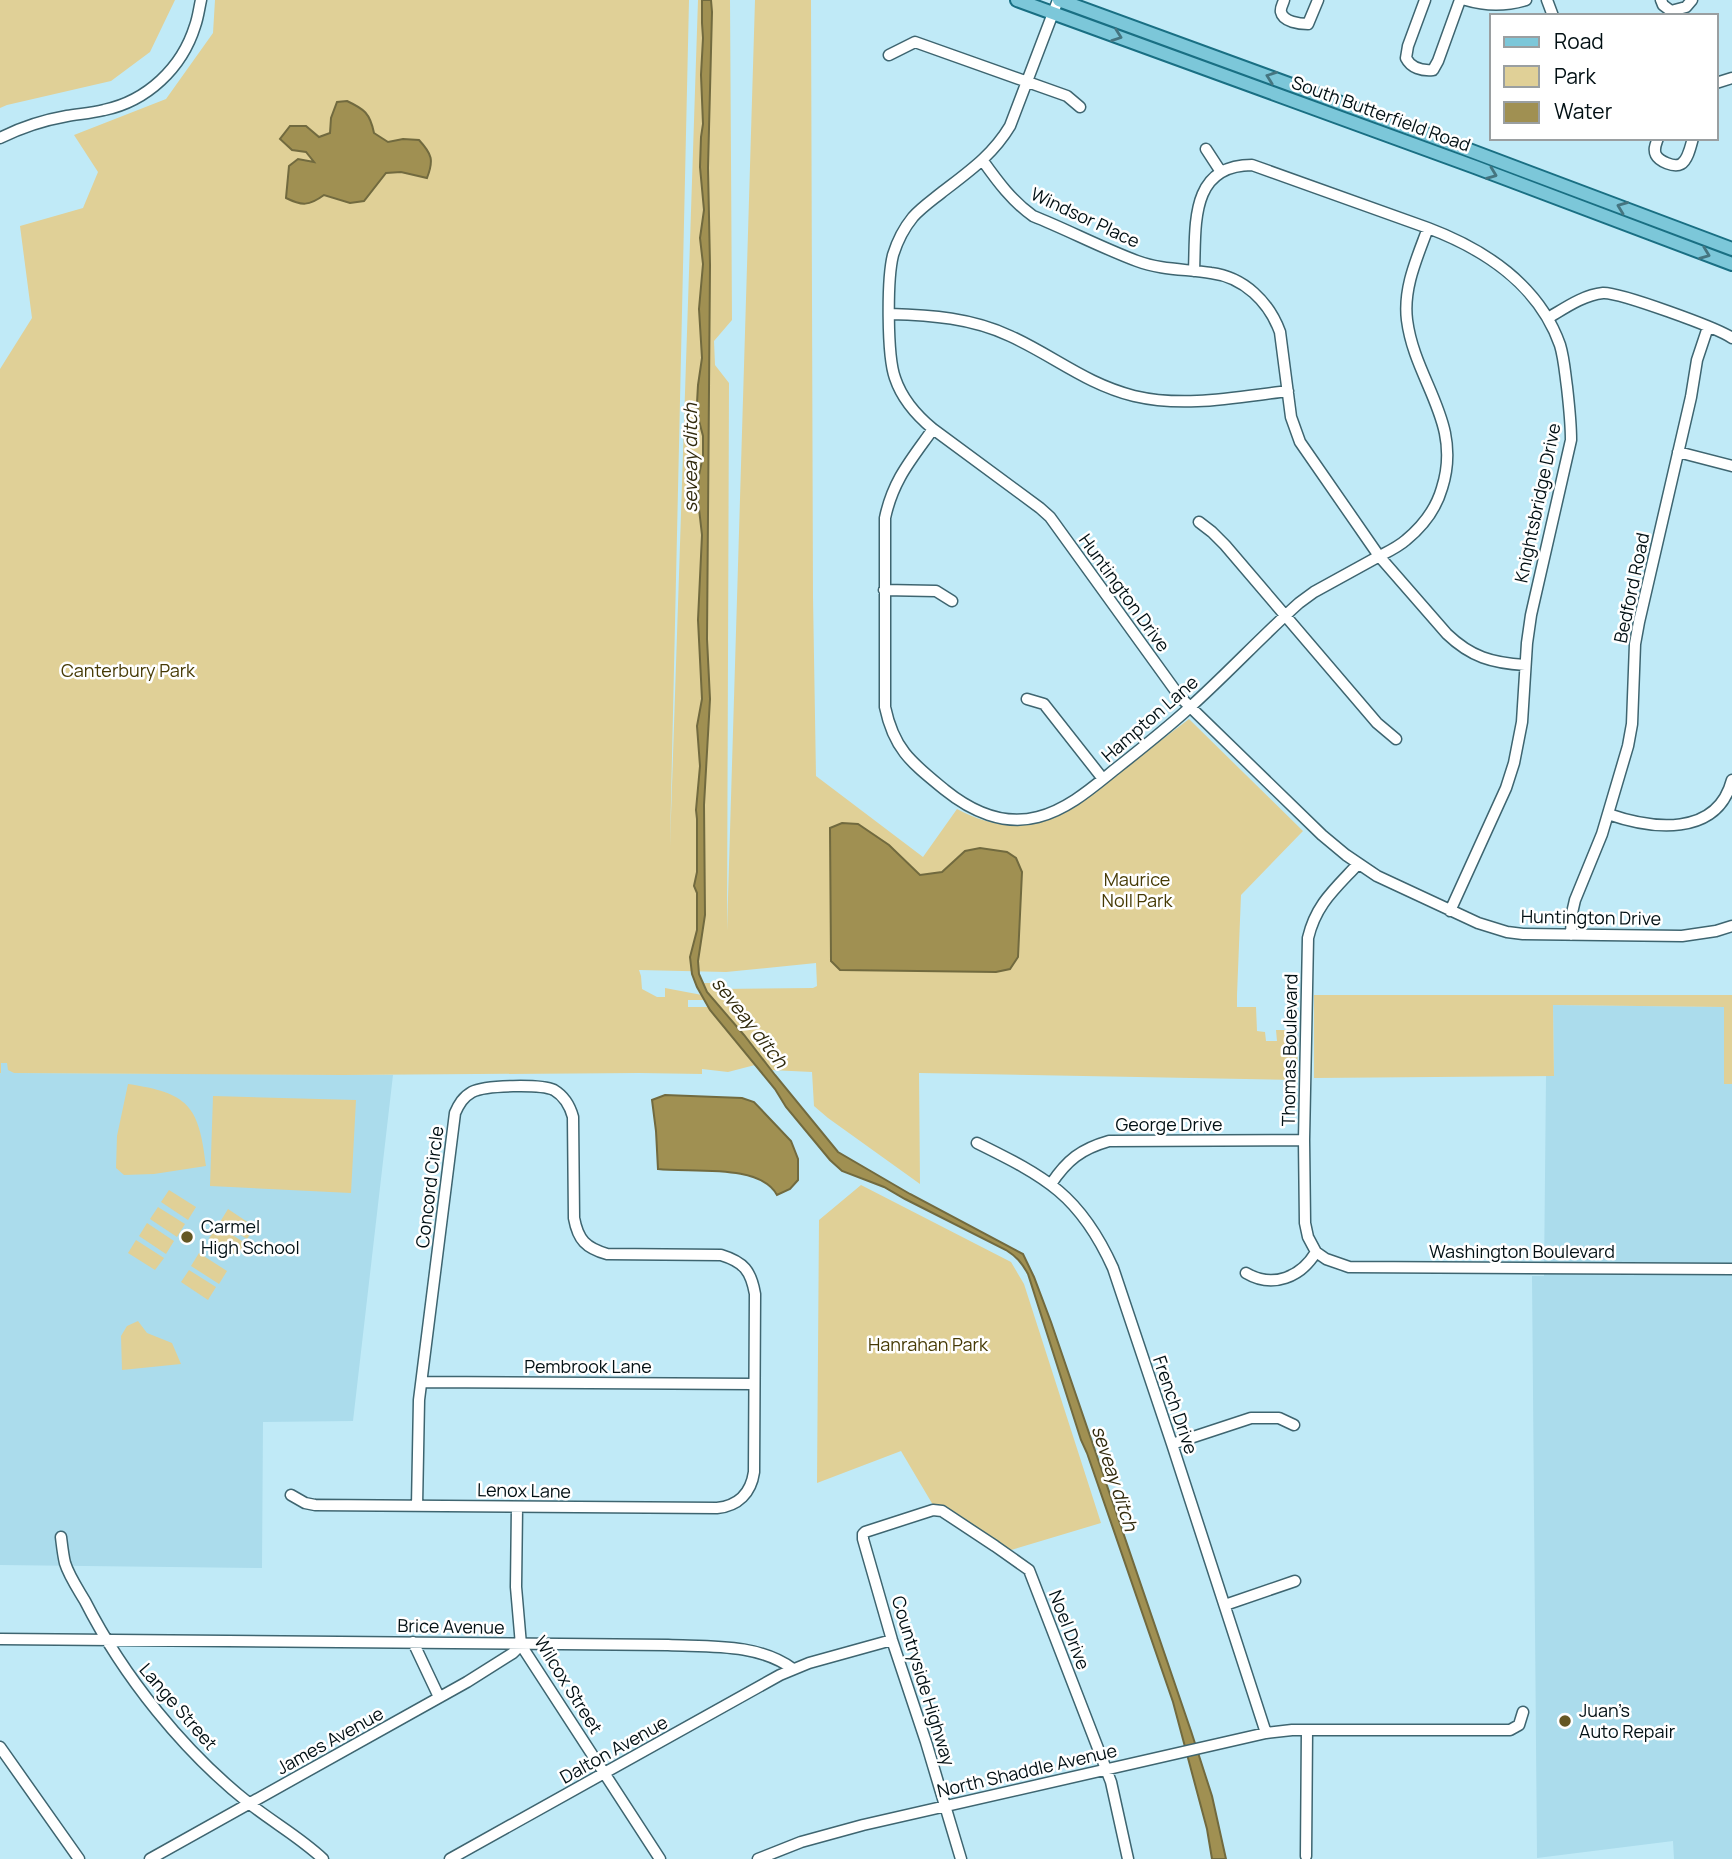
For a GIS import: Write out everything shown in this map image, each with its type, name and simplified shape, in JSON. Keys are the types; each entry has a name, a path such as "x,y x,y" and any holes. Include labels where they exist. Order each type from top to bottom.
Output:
{"main road":[{"name":"South Butterfield Road","path":"1017,0 1732,264"},
{"name":"South Butterfield Road","path":"1058,0 1732,248"}],"street":[{"path":"0,138 38,123 115,107 147,92 170,72 179,60 195,26 201,0"},
{"name":"Huntington Drive","path":"1058,0 1010,126 1001,141 983,161 922,208 905,229 897,245 891,268 890,351 895,380 908,403 933,429 1049,517 1190,708 1322,835 1377,876 1450,911 1507,932 1541,935 1682,936 1732,926"},
{"path":"1284,0 1282,16 1302,24 1311,20 1318,0"},
{"path":"1425,0 1406,58 1412,66 1425,71 1433,69 1438,61 1461,0"},
{"path":"1466,0 1488,5 1505,5 1526,0"},
{"path":"1661,0 1671,11 1686,7 1692,0"},
{"path":"889,55 915,42 1067,96 1080,107"},
{"path":"1657,140 1654,150 1656,156 1667,163 1677,165 1685,160 1692,140"},
{"path":"1194,271 1198,204 1207,185 1221,172 1206,149"},
{"name":"Windsor Place","path":"983,161 1018,205 1033,215 1136,261 1153,266 1220,274 1253,292 1268,307 1280,332 1292,417 1300,442 1379,556 1458,644 1485,659 1525,665"},
{"name":"Knightsbridge Drive","path":"1221,172 1246,165 1261,167 1451,236 1505,269 1532,295 1548,318 1563,355 1571,440 1533,604 1525,665 1522,722 1514,763 1506,788 1450,911"},
{"name":"Hampton Lane","path":"933,429 902,471 889,498 885,518 885,707 888,723 905,755 956,799 990,816 1030,819 1060,809 1103,779 1190,708 1285,616 1314,592 1407,540 1426,520 1440,496 1446,477 1448,449 1445,427 1412,346 1407,321 1409,281 1428,228"},
{"path":"1548,318 1583,298 1606,293 1626,297 1732,338"},
{"path":"890,314 951,318 991,328 1034,348 1085,379 1136,396 1197,402 1288,391"},
{"name":"Bedford Road","path":"1572,935 1575,900 1593,858 1628,746 1639,622 1691,397 1697,360 1708,327"},
{"path":"1678,452 1732,466"},
{"path":"1199,522 1219,538 1377,723 1396,738"},
{"path":"884,590 936,591 952,601"},
{"path":"1027,699 1044,704 1103,779"},
{"path":"1608,814 1644,825 1688,824 1713,811 1726,796 1732,780"},
{"name":"Thomas Boulevard","path":"1316,1252 1308,1237 1305,1223 1308,938 1314,915 1321,904 1359,864"},
{"name":"Concord Circle","path":"417,1506 419,1400 455,1113 462,1100 475,1090 485,1087 550,1089 560,1095 571,1110 574,1131 574,1218 578,1234 588,1247 607,1254 721,1255 732,1258 748,1272 755,1294 754,1472 750,1487"},
{"name":"George Drive","path":"1051,1184 1071,1159 1091,1146 1109,1141 1304,1140"},
{"name":"French Drive","path":"977,1143 1023,1166 1051,1184 1080,1211 1103,1246 1113,1268 1172,1444 1266,1733"},
{"path":"1246,1273 1261,1280 1288,1277 1300,1271 1316,1252"},
{"name":"Washington Boulevard","path":"1316,1252 1326,1259 1349,1267 1732,1269"},
{"name":"Pembrook Lane","path":"422,1382 753,1384"},
{"path":"1172,1444 1251,1418 1279,1418 1294,1425"},
{"name":"Lenox Lane","path":"291,1495 305,1503 316,1505 717,1508 736,1503 750,1487"},
{"name":"Wilcox Street","path":"517,1507 516,1587 521,1645 660,1859"},
{"name":"Noel Drive","path":"884,1525 939,1510 1026,1567 1033,1578 1111,1782 1128,1859"},
{"name":"Countryside Highway","path":"884,1525 865,1532 863,1539 961,1859"},
{"name":"Lange Street","path":"61,1537 65,1564 106,1640 143,1693 184,1741 223,1780 323,1859"},
{"path":"1225,1605 1295,1581"},
{"name":"Brice Avenue","path":"0,1639 521,1645 552,1643 719,1647 756,1651 783,1662 793,1670"},
{"path":"793,1670 892,1640"},
{"path":"413,1642 439,1697"},
{"name":"James Avenue","path":"149,1859 439,1697 513,1653 521,1645"},
{"name":"Dalton Avenue","path":"450,1859 793,1670"},
{"name":"North Shaddle Avenue","path":"758,1859 801,1842 863,1825 1266,1733 1292,1730 1510,1730 1519,1725 1522,1712"},
{"path":"1306,1856 1307,1730"},
{"path":"0,1747 79,1859"}],"shaded area":[{"path":"1553,1005 1724,1007 1724,1083 1732,1084 1732,1859 1674,1859 1673,1841 1537,1858 1532,1276 1544,1276 1546,1076 1554,1075"},
{"name":"Carmel High School","path":"0,1063 7,1063 14,1073 393,1075 353,1421 263,1422 262,1568 0,1565"}],"green space":[{"path":"0,0 175,0 150,52 111,81 0,108"},
{"path":"215,0 689,0 670,846 698,0 730,0 732,320 714,341 715,365 729,383 727,931 755,0 811,0 816,776 923,857 957,809 1002,824 1031,824 1045,820 1075,806 1189,719 1303,831 1241,895 1237,995 1237,1007 1256,1007 1257,1031 1265,1032 1266,1041 1277,1041 1276,1030 1297,1030 1298,1080 919,1073 920,1184 814,1106 812,1072 771,1070 707,992 703,983 713,983 718,989 813,988 817,986 816,963 726,972 639,970 642,989 657,997 665,997 665,988 702,995 705,1000 688,1000 688,1007 708,1007 755,1065 728,1072 702,1069 702,1074 14,1073 8,1070 7,1063 1,1063 0,1073 0,369 32,318 20,226 83,208 98,172 74,135 166,99 213,33"},
{"path":"1314,995 1732,995 1732,1084 1724,1084 1724,1007 1553,1005 1554,1076 1314,1078"},
{"path":"128,1084 165,1092 187,1106 199,1129 206,1166 154,1174 124,1175 116,1168 117,1136"},
{"path":"213,1096 356,1100 351,1193 210,1186"},
{"name":"Hanrahan Park","path":"861,1185 1011,1262 1024,1284 1101,1523 1011,1550 946,1508 933,1505 901,1451 817,1483 819,1220"},
{"path":"169,1190 196,1207 188,1220 161,1202"},
{"path":"158,1207 185,1224 177,1237 150,1219"},
{"path":"228,1209 255,1227 247,1239 220,1222"},
{"path":"147,1223 174,1241 166,1254 139,1236"},
{"path":"218,1226 245,1243 237,1256 209,1238"},
{"path":"136,1240 164,1258 155,1270 128,1253"},
{"path":"199,1253 227,1271 219,1284 191,1266"},
{"path":"189,1270 216,1287 208,1300 181,1282"},
{"path":"138,1321 147,1333 172,1343 181,1364 122,1370 121,1336 127,1326"}],"water":[{"path":"702,0 711,0 712,12 708,168 710,265 707,639 710,699 704,805 705,915 698,961 699,974 707,992 838,1152 1023,1254 1051,1322 1191,1731 1212,1796 1226,1859 1212,1859 1207,1829 1173,1702 1081,1440 1026,1270 1006,1250 884,1187 842,1171 786,1107 775,1089 710,1010 692,974 690,957 697,930 697,893 694,886 697,872 696,810 700,766 697,726 702,699 698,620 702,535 698,500 703,436 697,403 702,358 699,309 703,264 700,238 704,210 700,167 703,124"},
{"path":"347,101 365,113 374,133 388,142 419,140 430,157 431,166 427,178 401,172 386,173 364,201 350,203 324,195 305,204 286,198 289,166 298,159 314,162 306,152 292,150 280,139 290,126 306,126 319,137 330,133 331,118 337,102"},
{"path":"842,823 858,824 889,845 920,875 942,872 965,851 980,848 1007,852 1016,858 1022,872 1018,957 1010,969 996,972 840,970 831,961 830,828"},
{"path":"665,1095 742,1098 754,1102 791,1141 798,1159 798,1180 790,1189 777,1195 768,1185 756,1178 740,1174 658,1169 652,1100"}],"place":[{"name":"Carmel High School","path":"187,1237"},
{"name":"Juan’s Auto Repair","path":"1565,1721"}],"water label":[{"name":"seveay ditch","path":"690,458"},
{"name":"seveay ditch","path":"750,1022"},
{"name":"seveay ditch","path":"1115,1478"}],"park label":[{"name":"Canterbury Park","path":"128,671"},
{"name":"Maurice Noll Park","path":"1137,890"}]}
